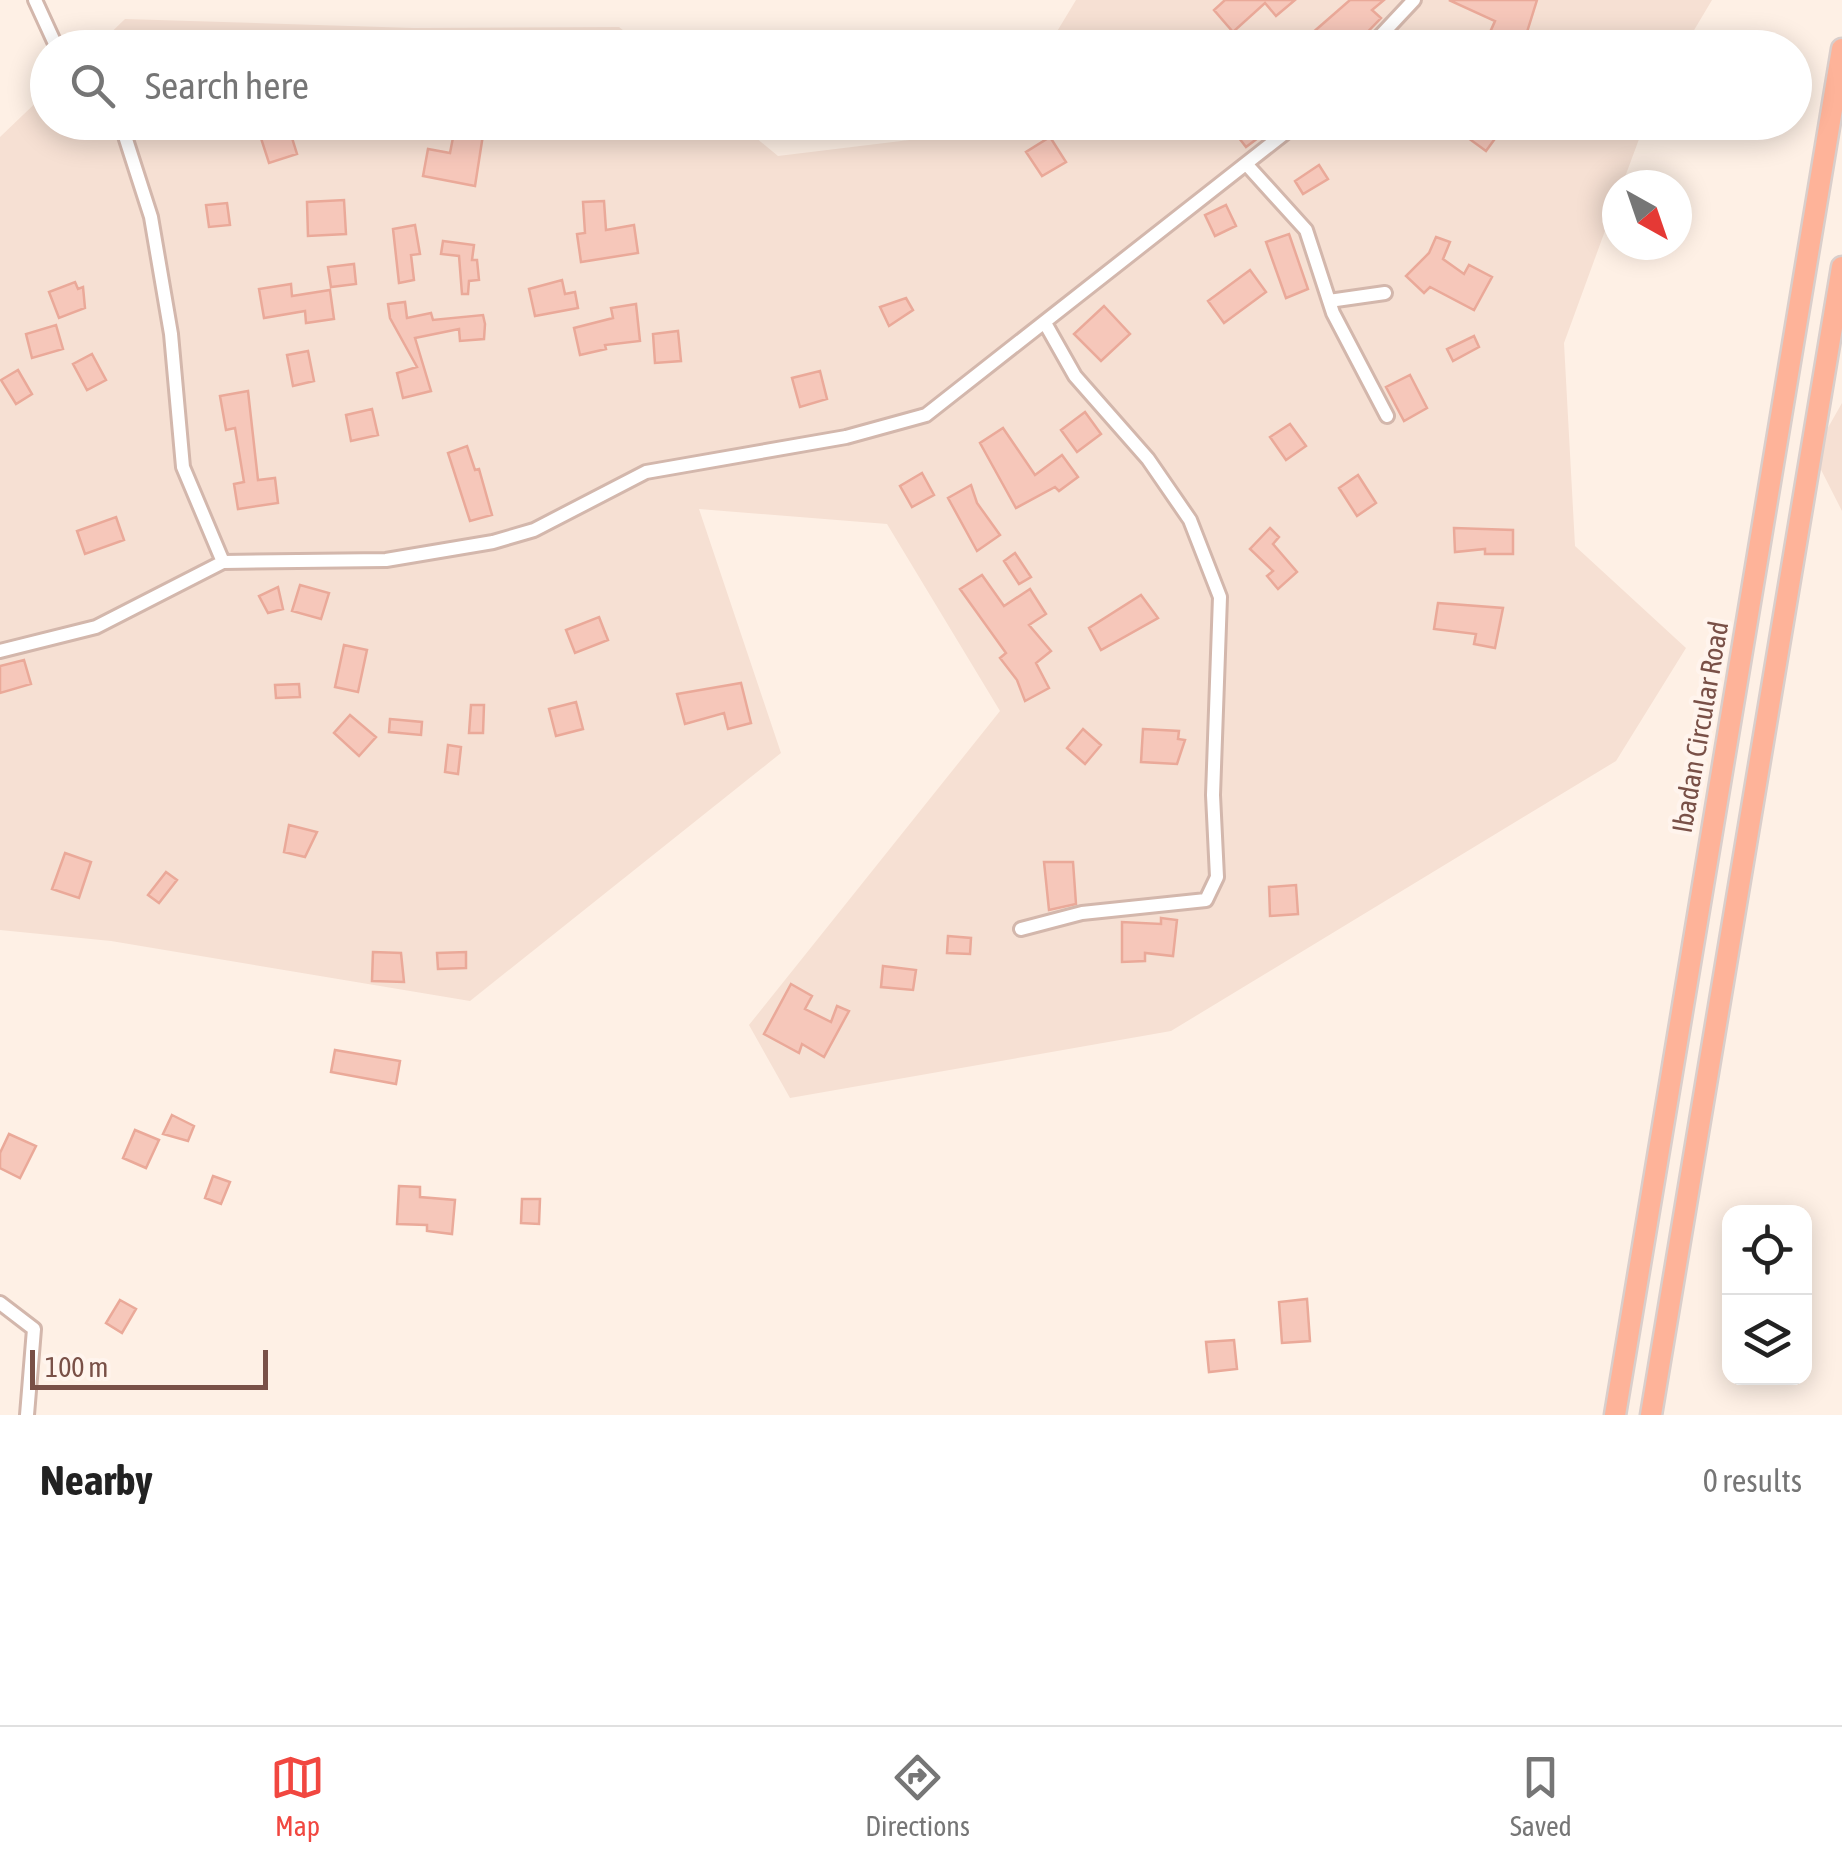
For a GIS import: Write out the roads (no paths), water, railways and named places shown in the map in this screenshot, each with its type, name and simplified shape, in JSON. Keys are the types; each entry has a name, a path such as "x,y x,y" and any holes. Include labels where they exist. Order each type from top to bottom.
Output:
{"highway":[{"name":"Ibadan Circular Road","path":"1615,1415 1842,49"},
{"path":"1651,1415 1842,267"}],"street":[{"path":"35,0 49,30"},
{"path":"1386,30 1414,0"},
{"path":"125,140 151,217 170,334 183,467 223,562"},
{"path":"0,651 96,627 223,562 386,560 534,530 646,472 846,437 926,415 1279,140"},
{"path":"1248,166 1306,230 1329,302 1387,416"},
{"path":"1329,302 1385,292"},
{"path":"1021,929 1082,912 1206,900 1217,877 1213,794 1220,597 1190,520 1148,459 1076,376 1044,323"},
{"path":"0,1303 34,1330 28,1415"}]}
